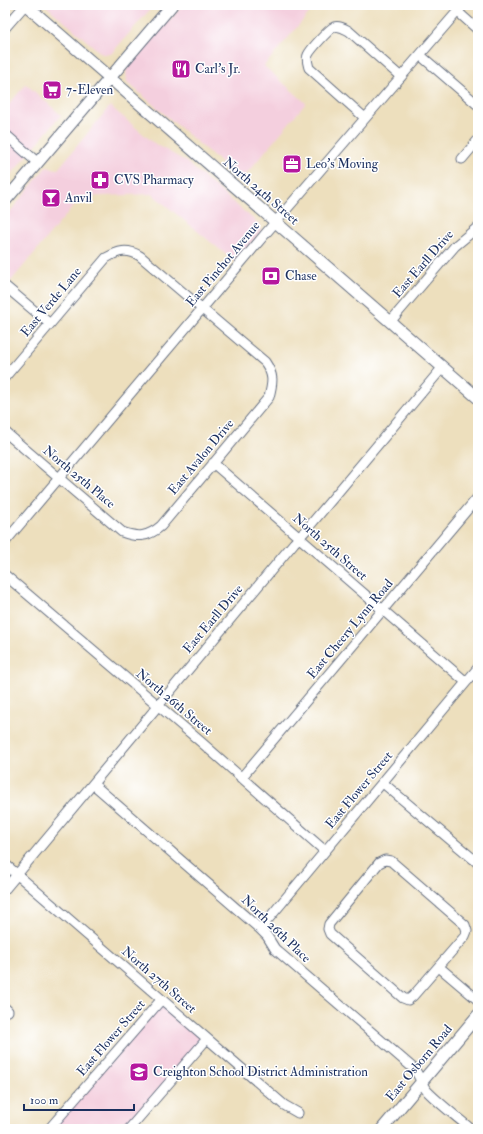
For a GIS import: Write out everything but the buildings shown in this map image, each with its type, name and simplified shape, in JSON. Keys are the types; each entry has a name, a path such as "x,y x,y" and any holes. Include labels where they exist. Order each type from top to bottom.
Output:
{"main road":[{"name":"North 24th Street","path":"25,5 478,398"},
{"path":"5,201 172,5"},
{"name":"East Osborn Road","path":"382,1129 478,1015"}],"street":[{"path":"5,28 25,5"},
{"path":"460,8 478,30"},
{"name":"East Pinchot Avenue","path":"5,542 275,222 460,8"},
{"path":"366,118 309,68 308,55 327,32 335,27 341,27 350,31 401,77"},
{"path":"420,55 478,105"},
{"path":"5,134 38,163"},
{"path":"462,159 478,140"},
{"name":"East Earll Drive","path":"390,322 455,246 478,227"},
{"name":"East Verde Lane","path":"5,377 106,258 122,250 133,252 140,256 203,309"},
{"path":"5,286 50,324"},
{"name":"East Avalon Drive","path":"139,536 155,531 161,526 269,397 273,384 272,376 265,362 203,309"},
{"name":"East Earll Drive","path":"5,889 443,367"},
{"name":"North 25th Place","path":"5,432 122,532 139,536"},
{"name":"North 25th Street","path":"213,463 466,682"},
{"name":"East Cheery Lynn Road","path":"241,778 478,497"},
{"name":"North 26th Street","path":"5,575 325,851"},
{"name":"East Flower Street","path":"260,929 478,668"},
{"path":"383,783 478,863"},
{"name":"North 26th Place","path":"93,784 260,929 267,936 275,949 413,1068 418,1073 421,1082 427,1091 471,1129"},
{"path":"386,860 391,861 465,925 465,936 439,967 414,996 408,1000 403,998 330,934 328,929 329,924 379,863 386,860"},
{"name":"North 27th Street","path":"5,864 206,1040 284,1105 298,1112"},
{"path":"439,967 478,1000"},
{"name":"East Flower Street","path":"49,1129 161,1000"},
{"path":"129,1129 206,1040"}],"shaded area":[{"path":"45,5 154,5 111,54 102,54"},
{"path":"183,5 316,5 264,66 306,103 241,180 127,82 126,70"},
{"path":"26,84 61,115 5,182 5,109"},
{"path":"110,106 154,143 185,161 259,224 261,231 235,262 152,194 81,197 11,281 5,276 5,218 46,167 58,169"},
{"name":"Creighton School District Administration","path":"161,1000 206,1040 129,1129 49,1129"}],"place":[{"name":"Carl's Jr.","path":"181,69"},
{"name":"7-Eleven","path":"52,90"},
{"name":"Leo's Moving","path":"292,164"},
{"name":"CVS Pharmacy","path":"100,180"},
{"name":"Anvil","path":"51,198"},
{"name":"Chase","path":"271,276"},
{"name":"Creighton School District Administration","path":"139,1072"}]}
